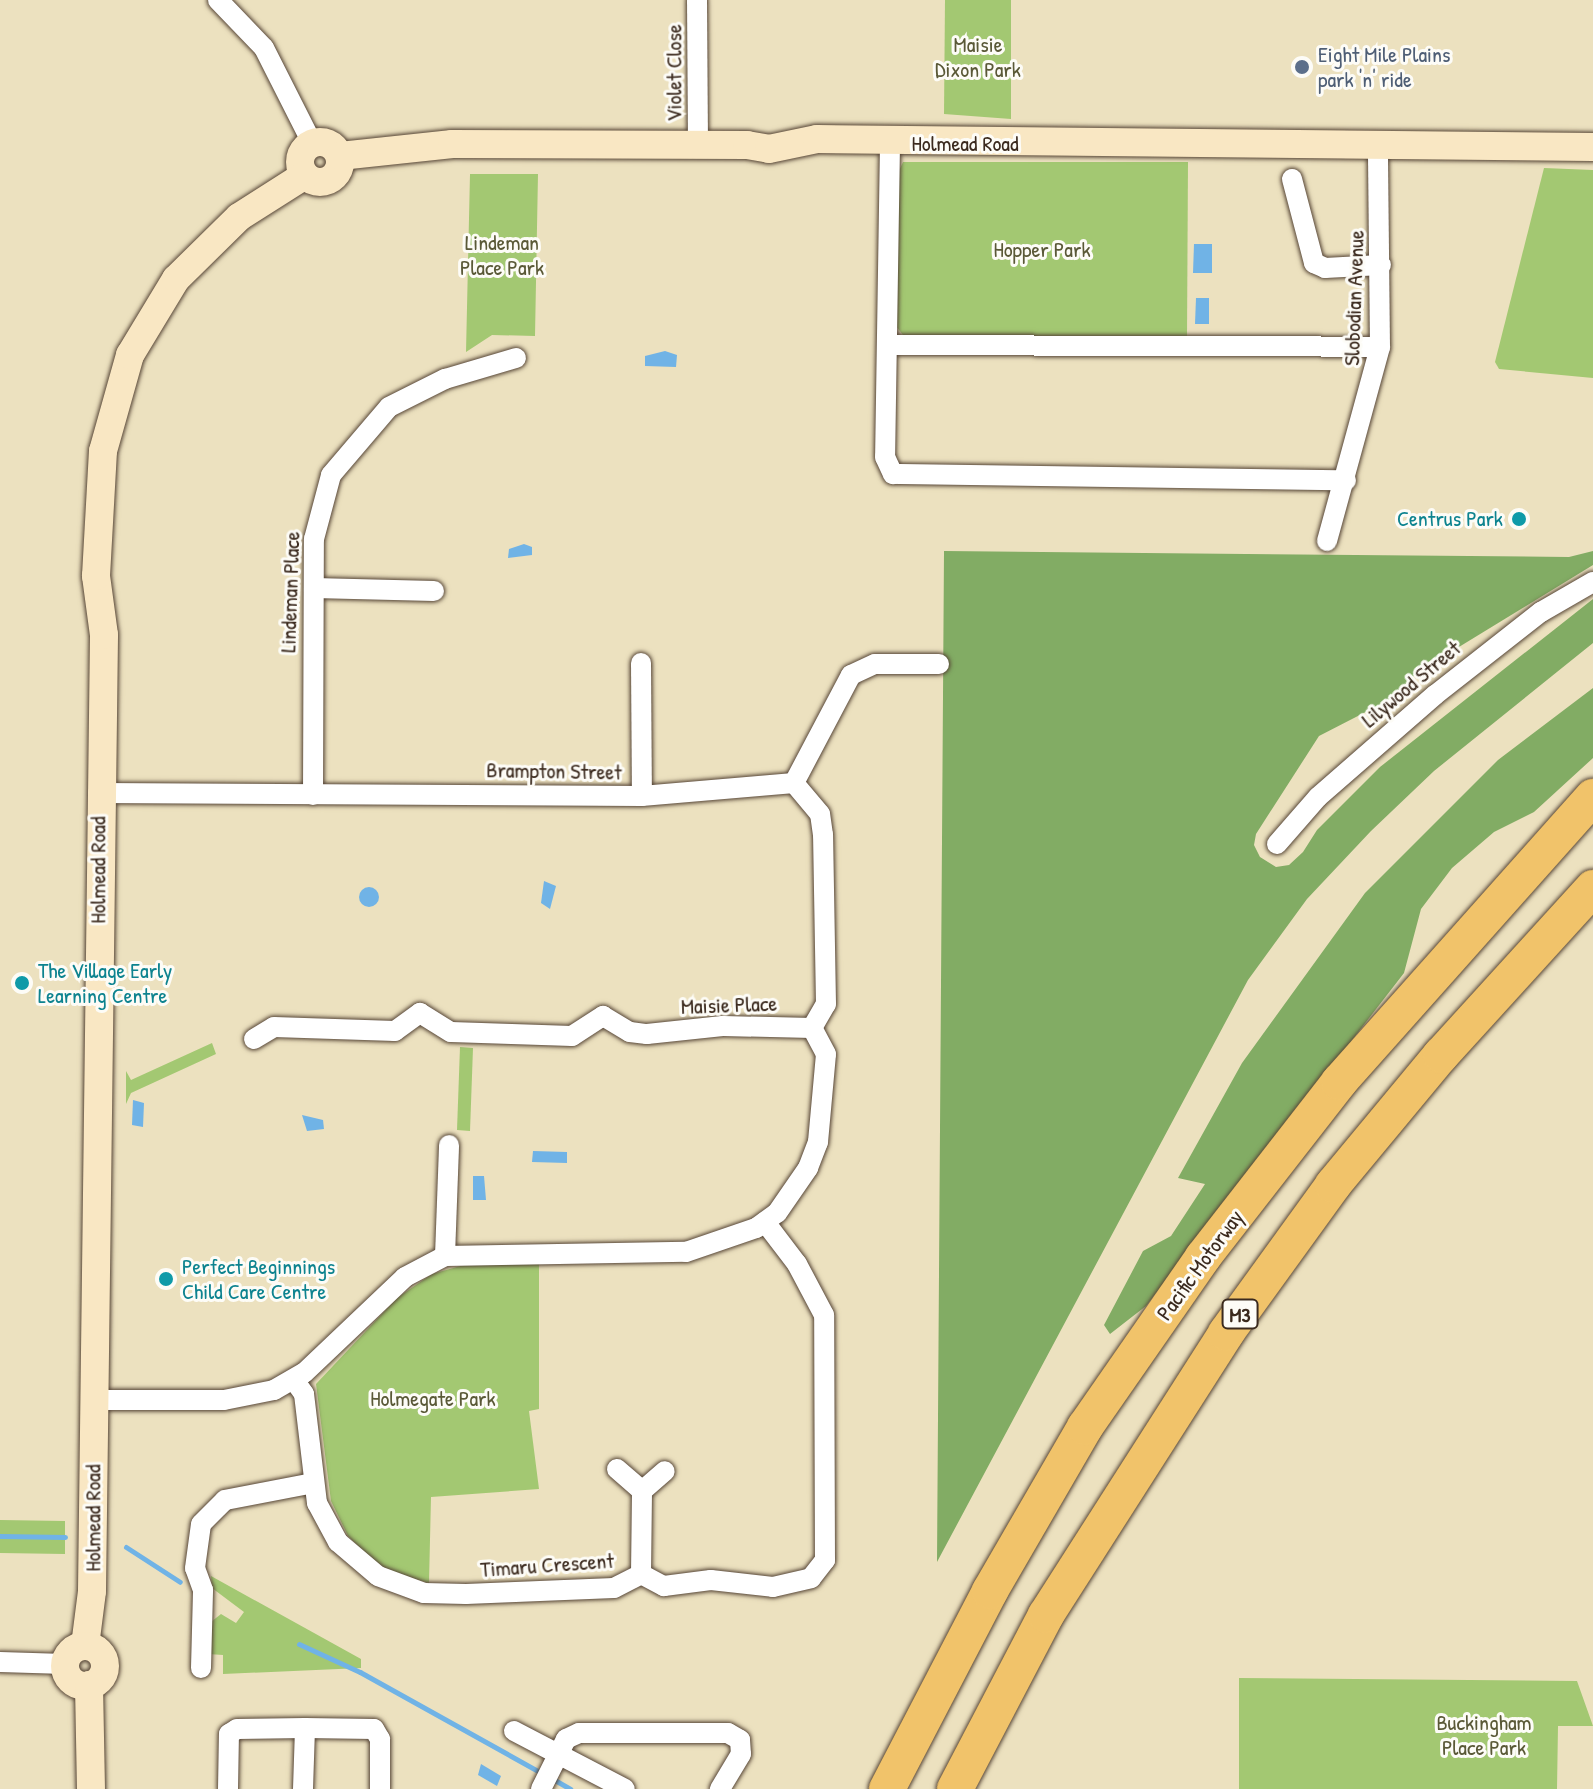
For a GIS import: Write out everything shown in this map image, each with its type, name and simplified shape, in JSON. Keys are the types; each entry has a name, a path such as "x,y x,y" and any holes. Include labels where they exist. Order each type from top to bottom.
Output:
{"highway":[{"name":"Pacific Motorway","path":"887,1789 990,1591 1085,1427 1203,1257 1339,1082 1593,797"},
{"name":"M3","path":"955,1789 1046,1615 1226,1333 1333,1185 1441,1055 1593,888"}],"street":[{"path":"218,0 264,48 312,143"},
{"name":"Violet Close","path":"697,0 698,145"},
{"name":"Holmead Road","path":"75,1655 92,1591 98,793 104,620 96,576 103,451 117,386 159,303 197,255 239,217 305,175 315,182 332,179 340,156 452,144 698,145 769,149 817,139 890,144 1593,147"},
{"path":"305,175 300,157 312,143 327,142 340,156"},
{"path":"890,144 885,457 893,474 1346,480"},
{"name":"Slobodian Avenue","path":"1327,541 1380,347 1378,145"},
{"path":"1292,179 1314,263 1325,268 1381,265"},
{"path":"887,345 1380,347"},
{"name":"Lindeman Place","path":"313,795 317,517 331,475 347,450 375,419 407,396 516,358"},
{"name":"Lilywood Street","path":"1277,844 1338,778 1435,695 1541,612 1593,582"},
{"path":"314,588 434,591"},
{"path":"641,663 642,796"},
{"path":"94,1400 224,1400 291,1382 405,1277 445,1256 686,1252 709,1248 765,1222 793,1194 815,1150 823,1110 822,1063 825,1049 812,1028 826,1004 823,987 823,835 820,814 794,783 851,675 875,664 939,664"},
{"name":"Brampton Street","path":"98,793 642,796 794,783"},
{"name":"Maisie Place","path":"254,1039 274,1027 372,1028 407,1012 442,1011 467,1029 572,1036 603,1016 630,1032 647,1034 723,1026 812,1028"},
{"path":"445,1256 449,1145"},
{"name":"Timaru Crescent","path":"291,1382 304,1412 317,1503 338,1542 378,1576 424,1593 592,1587 627,1574 659,1571 691,1582 795,1585 820,1572 825,1560 824,1315 801,1270 765,1222"},
{"path":"617,1469 642,1491"},
{"path":"641,1574 642,1491 665,1471"},
{"path":"201,1668 203,1590 195,1568 201,1524 225,1500 313,1483"},
{"path":"0,1662 97,1650 105,1667 100,1679 89,1685 91,1789"},
{"path":"228,1789 229,1734 237,1729 305,1728 374,1729 380,1739 380,1789"},
{"path":"303,1789 305,1728"},
{"path":"514,1731 548,1774 625,1789"},
{"path":"548,1774 566,1739 579,1733 728,1733 740,1740 741,1754 720,1789"}],"green space":[{"name":"Maisie Dixon Park","path":"945,0 1011,0 1011,119 944,114"},
{"name":"Hopper Park","path":"903,162 1188,162 1187,337 903,335 896,326 898,173"},
{"path":"1544,168 1593,170 1593,378 1499,369 1495,362"},
{"name":"Lindeman Place Park","path":"470,174 538,174 535,336 492,335 466,352"},
{"path":"944,551 1569,557 1593,551 1593,565 1418,672 1389,700 1319,736 1256,834 1254,845 1260,857 1276,867 1289,865 1303,852 1317,830 1380,767 1593,599 1593,643 1434,771 1371,831 1307,899 1248,980 937,1562"},
{"path":"1593,688 1593,758 1534,812 1494,832 1452,868 1421,909 1404,973 1146,1306 1110,1334 1104,1325 1143,1251 1171,1236 1205,1184 1178,1178 1242,1063 1365,893 1498,760"},
{"path":"212,1043 216,1054 131,1093 126,1104 126,1071 131,1080"},
{"path":"460,1047 473,1048 470,1131 457,1130"},
{"name":"Holmegate Park","path":"539,1262 539,1409 529,1411 539,1489 431,1497 429,1583 383,1570 348,1536 331,1501 316,1384 397,1298 432,1274 471,1263"},
{"path":"0,1520 65,1521 65,1554 0,1553"},
{"path":"211,1576 361,1659 361,1668 223,1674 223,1655 208,1654 211,1622 221,1614 236,1623 244,1612 212,1588"},
{"name":"Buckingham Place Park","path":"1239,1678 1577,1681 1593,1726 1558,1726 1557,1789 1239,1789"}],"water":[{"path":"1194,244 1212,244 1212,273 1193,273"},
{"path":"1196,298 1209,298 1209,324 1195,324"},
{"path":"665,351 677,355 676,367 645,366 645,356"},
{"path":"524,544 532,547 532,555 508,558 509,549"},
{"path":"544,881 556,886 550,909 541,903"},
{"path":"365,887 373,887 379,897 373,907 365,907 359,901 359,893"},
{"path":"133,1100 144,1103 143,1127 132,1125"},
{"path":"302,1115 323,1120 324,1129 307,1131"},
{"path":"533,1151 567,1152 567,1163 532,1162"},
{"path":"473,1176 484,1176 486,1200 473,1200"},
{"path":"481,1764 501,1776 497,1786 478,1775"}],"waterway":[{"path":"0,1536 65,1537"},
{"path":"126,1547 180,1582"},
{"path":"299,1644 360,1672 545,1775"},
{"path":"553,1779 570,1789"}],"place":[{"name":"Eight Mile Plains park 'n' ride","path":"1302,67"},
{"name":"Centrus Park","path":"1519,519"},
{"name":"The Village Early Learning Centre","path":"22,983"},
{"name":"Perfect Beginnings Child Care Centre","path":"166,1279"}]}
